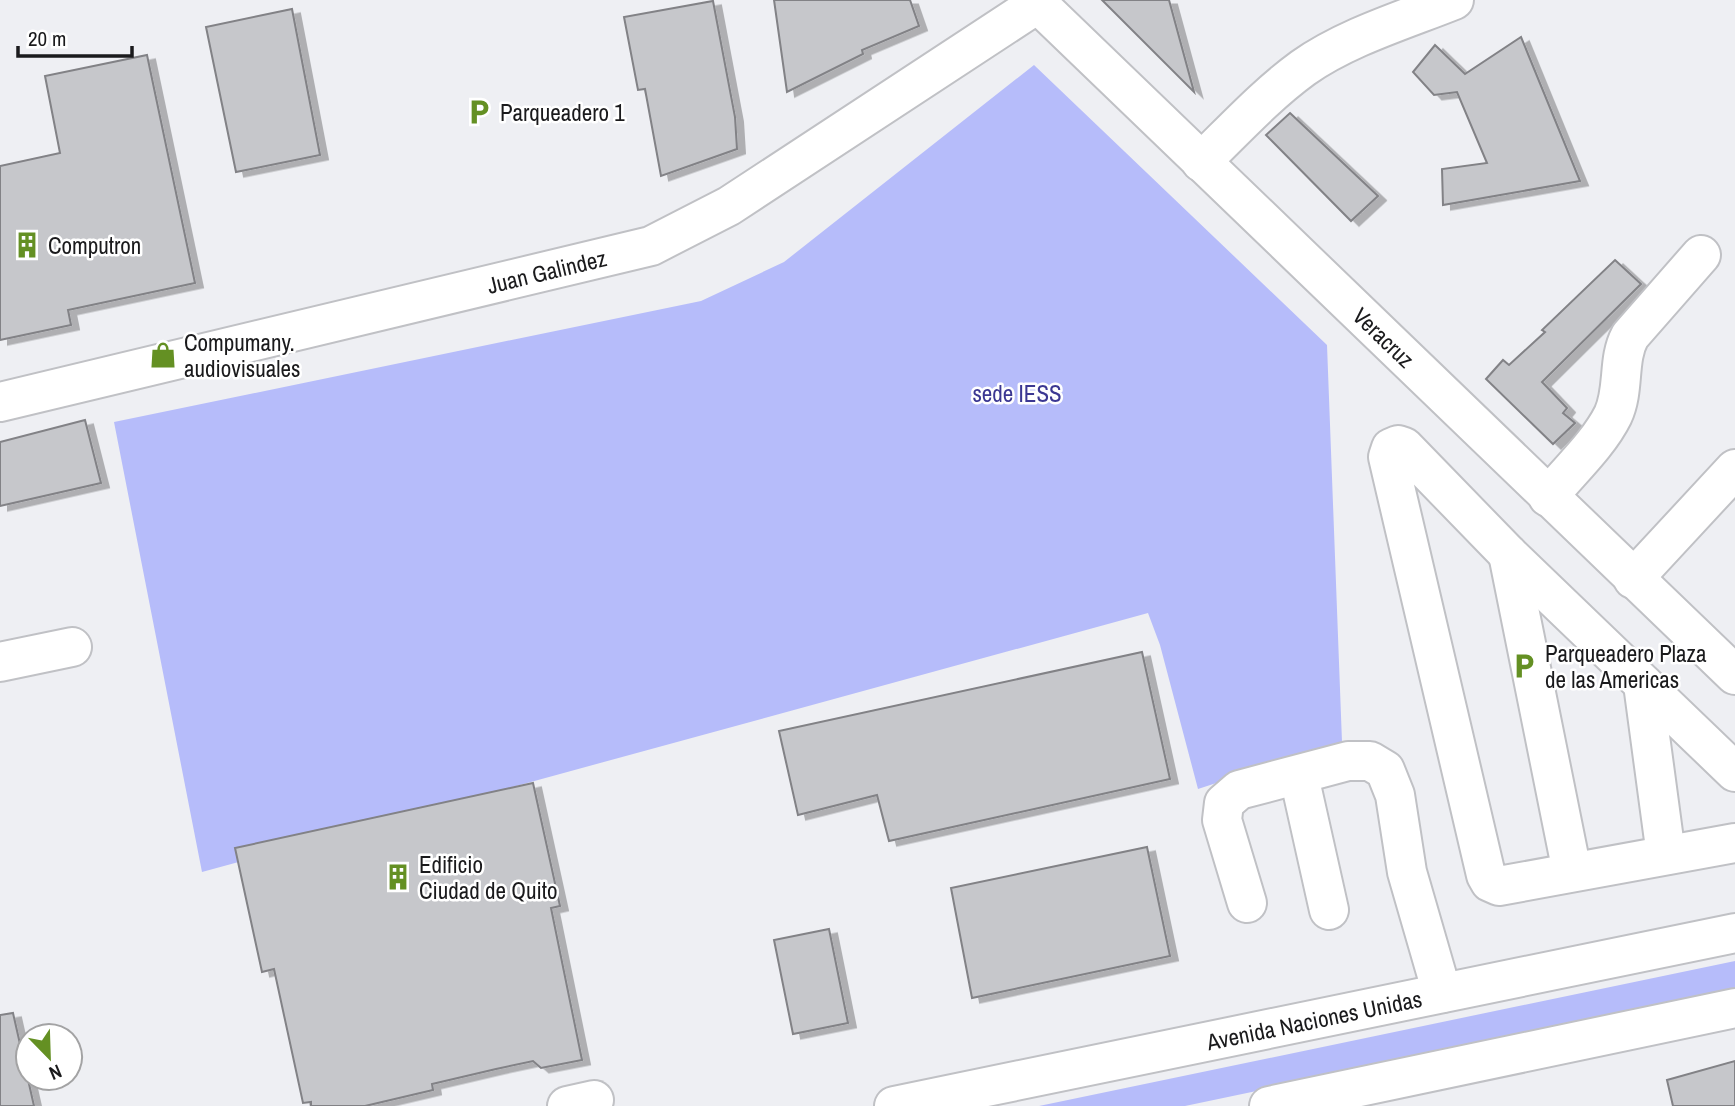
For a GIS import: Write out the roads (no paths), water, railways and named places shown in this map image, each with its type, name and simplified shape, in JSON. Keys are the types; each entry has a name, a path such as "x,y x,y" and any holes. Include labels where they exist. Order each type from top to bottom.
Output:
{"street":[{"path":"1201,162 1275,91 1305,67 1349,43 1454,0"},
{"name":"Veracruz","path":"1035,2 1735,676"},
{"name":"Juan Galindez","path":"0,402 650,246 729,206 1035,2"},
{"path":"1548,496 1613,415 1619,391 1622,350 1630,335 1701,255"},
{"path":"1735,772 1508,554 1404,447 1398,444 1391,447 1388,457 1486,875 1490,882 1499,886 1735,843"},
{"path":"1633,579 1735,469"},
{"path":"1508,554 1572,872"},
{"path":"0,662 72,647"},
{"path":"1643,684 1666,855"},
{"path":"1247,903 1222,820 1224,803 1239,790 1300,776 1348,761 1370,761 1385,770 1395,796 1407,872 1442,993"},
{"path":"1300,776 1329,910"},
{"name":"Avenida Naciones Unidas","path":"894,1106 1735,933"},
{"path":"1269,1106 1735,1008"}],"place":[{"name":"Parqueadero 1","path":"479,112"},
{"name":"Computron","path":"27,245"},
{"name":"Compumany. audiovisuales","path":"163,355"},
{"name":"Parqueadero Plaza de las Americas","path":"1524,666"},
{"name":"Edificio Ciudad de Quito","path":"398,877"}],"park label":[{"name":"sede IESS","path":"1017,393"}]}
